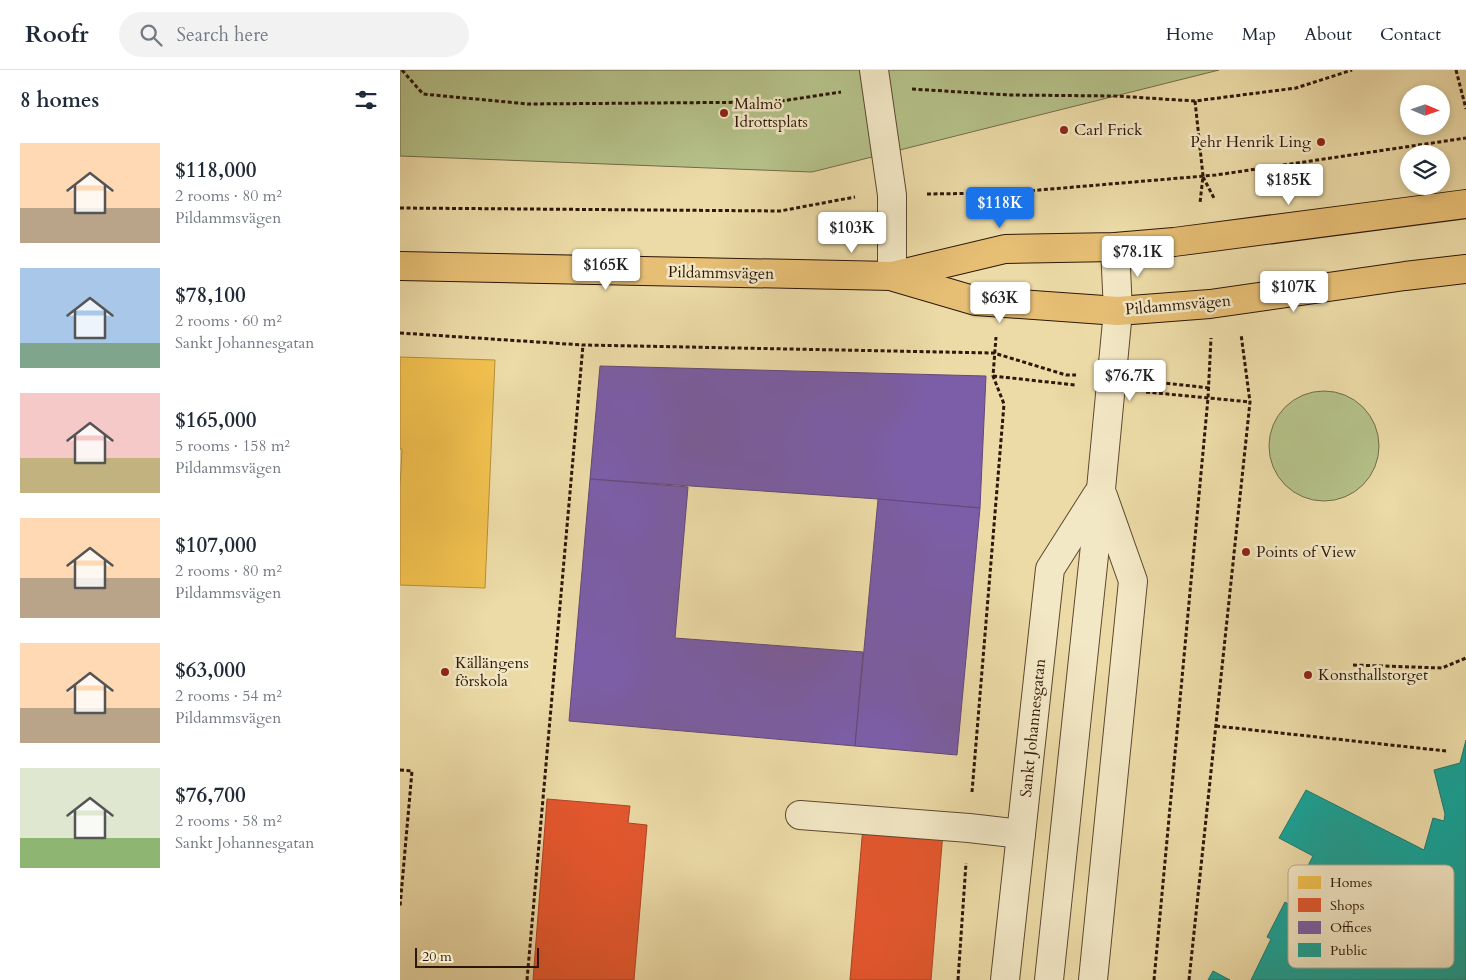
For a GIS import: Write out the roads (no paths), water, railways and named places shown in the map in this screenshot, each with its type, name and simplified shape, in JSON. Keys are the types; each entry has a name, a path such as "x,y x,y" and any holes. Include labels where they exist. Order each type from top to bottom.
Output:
{"main road":[{"name":"Pildammsvägen","path":"400,266 892,276 1005,249 1115,247 1223,236 1466,204"},
{"name":"Pildammsvägen","path":"892,276 976,301 1118,311 1210,304 1466,269"}],"street":[{"path":"875,78 892,195 892,276"},
{"name":"Sankt Johannesgatan","path":"1093,980 1133,581 1101,490 1118,311 1115,247"},
{"path":"1049,980 1101,490"},
{"name":"Sankt Johannesgatan","path":"1005,980 1050,570 1101,490"},
{"path":"800,814 1021,834"}],"place":[{"name":"Malmö Idrottsplats","path":"724,113"},
{"name":"Carl Frick","path":"1064,130"},
{"name":"Pehr Henrik Ling","path":"1321,142"},
{"name":"Points of View","path":"1246,552"},
{"name":"Källängens förskola","path":"445,672"},
{"name":"Konsthallstorget","path":"1308,675"}]}
